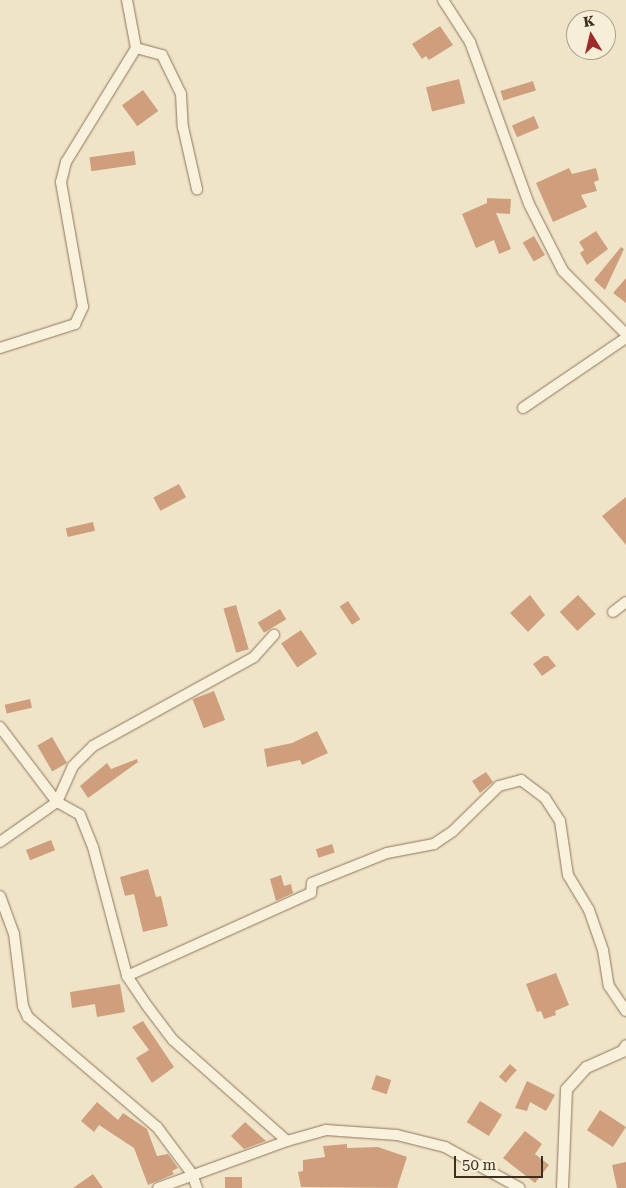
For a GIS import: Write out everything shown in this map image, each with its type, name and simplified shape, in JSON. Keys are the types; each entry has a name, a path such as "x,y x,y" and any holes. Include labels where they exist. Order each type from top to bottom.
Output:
{"street":[{"path":"0,348 75,324 83,307 61,182 66,162 136,48 127,0"},
{"path":"443,0 470,42 529,204 563,271 626,334"},
{"path":"136,48 162,55 181,94 182,126 197,189"},
{"path":"523,408 626,338"},
{"path":"613,612 626,602"},
{"path":"0,842 57,802 73,766 93,746 254,657 274,635"},
{"path":"0,727 57,802 80,815 93,847 127,976 173,1040 287,1141"},
{"path":"127,976 311,893 312,883 387,853 434,844 452,831 499,786 521,780 545,798 560,821 568,875 589,910 602,950 609,986 626,1011"},
{"path":"0,896 14,934 24,1006 28,1017 157,1127 192,1174 197,1188"},
{"path":"562,1188 566,1090 586,1067 622,1051 626,1045"},
{"path":"158,1188 192,1174 287,1141 326,1130 397,1135 445,1147 520,1188"}],"building":[{"path":"440,26 453,45 429,60 426,56 422,59 412,44"},
{"path":"459,79 465,103 432,111 426,87"},
{"path":"533,81 536,91 503,101 500,91"},
{"path":"143,90 158,111 137,126 122,105"},
{"path":"534,116 539,128 517,137 512,125"},
{"path":"134,151 136,165 91,171 89,157"},
{"path":"569,168 572,174 596,168 599,180 594,182 597,191 581,195 587,207 553,222 536,183"},
{"path":"487,198 511,199 510,214 496,213 511,249 499,254 494,240 476,248 462,214 487,203"},
{"path":"596,231 608,249 587,265 580,253 584,250 579,242"},
{"path":"534,236 545,255 534,262 523,242"},
{"path":"621,247 624,249 605,290 594,280"},
{"path":"626,278 626,303 613,293"},
{"path":"179,484 186,497 160,511 153,498"},
{"path":"626,497 626,545 602,516"},
{"path":"93,522 95,531 68,537 66,528"},
{"path":"530,595 545,615 528,632 510,613"},
{"path":"578,595 596,614 577,631 560,612"},
{"path":"348,601 360,619 352,625 340,607"},
{"path":"236,605 249,649 236,653 224,609"},
{"path":"280,609 286,619 264,633 258,622"},
{"path":"301,630 317,654 297,667 281,643"},
{"path":"544,656 548,656 556,666 542,676 533,664"},
{"path":"214,691 225,720 204,728 193,699"},
{"path":"30,699 32,708 7,714 5,705"},
{"path":"317,731 328,753 302,765 300,760 267,767 264,749 292,743"},
{"path":"52,737 67,763 52,771 37,746"},
{"path":"137,759 138,762 88,798 80,786 107,763 111,769"},
{"path":"486,772 493,782 480,793 472,781"},
{"path":"51,840 55,850 30,860 26,850"},
{"path":"332,844 335,853 319,858 316,849"},
{"path":"148,869 156,897 161,896 168,926 143,932 134,894 125,896 120,877"},
{"path":"281,875 284,886 291,884 293,893 276,901 270,879"},
{"path":"556,973 569,1005 555,1011 556,1015 544,1019 541,1011 537,1012 526,984"},
{"path":"120,984 125,1012 97,1017 95,1004 72,1008 70,992"},
{"path":"143,1021 174,1067 152,1083 136,1058 149,1050 132,1027"},
{"path":"510,1064 517,1070 506,1083 499,1077"},
{"path":"376,1075 391,1080 387,1094 371,1089"},
{"path":"527,1081 555,1095 546,1111 530,1102 527,1111 515,1108"},
{"path":"480,1101 502,1115 489,1136 467,1122"},
{"path":"97,1102 118,1120 123,1113 147,1129 157,1156 168,1154 178,1168 172,1171 174,1174 148,1185 134,1148 99,1125 94,1132 81,1121"},
{"path":"600,1110 626,1127 613,1147 587,1130"},
{"path":"245,1122 266,1141 244,1149 231,1136"},
{"path":"525,1131 542,1144 535,1154 549,1165 535,1183 503,1158"},
{"path":"347,1144 347,1148 378,1147 407,1157 397,1188 301,1187 298,1172 303,1171 303,1160 325,1157 323,1146"},
{"path":"626,1162 626,1188 617,1188 612,1165"},
{"path":"93,1174 103,1188 73,1188"},
{"path":"225,1177 242,1177 242,1188 225,1188"}]}
